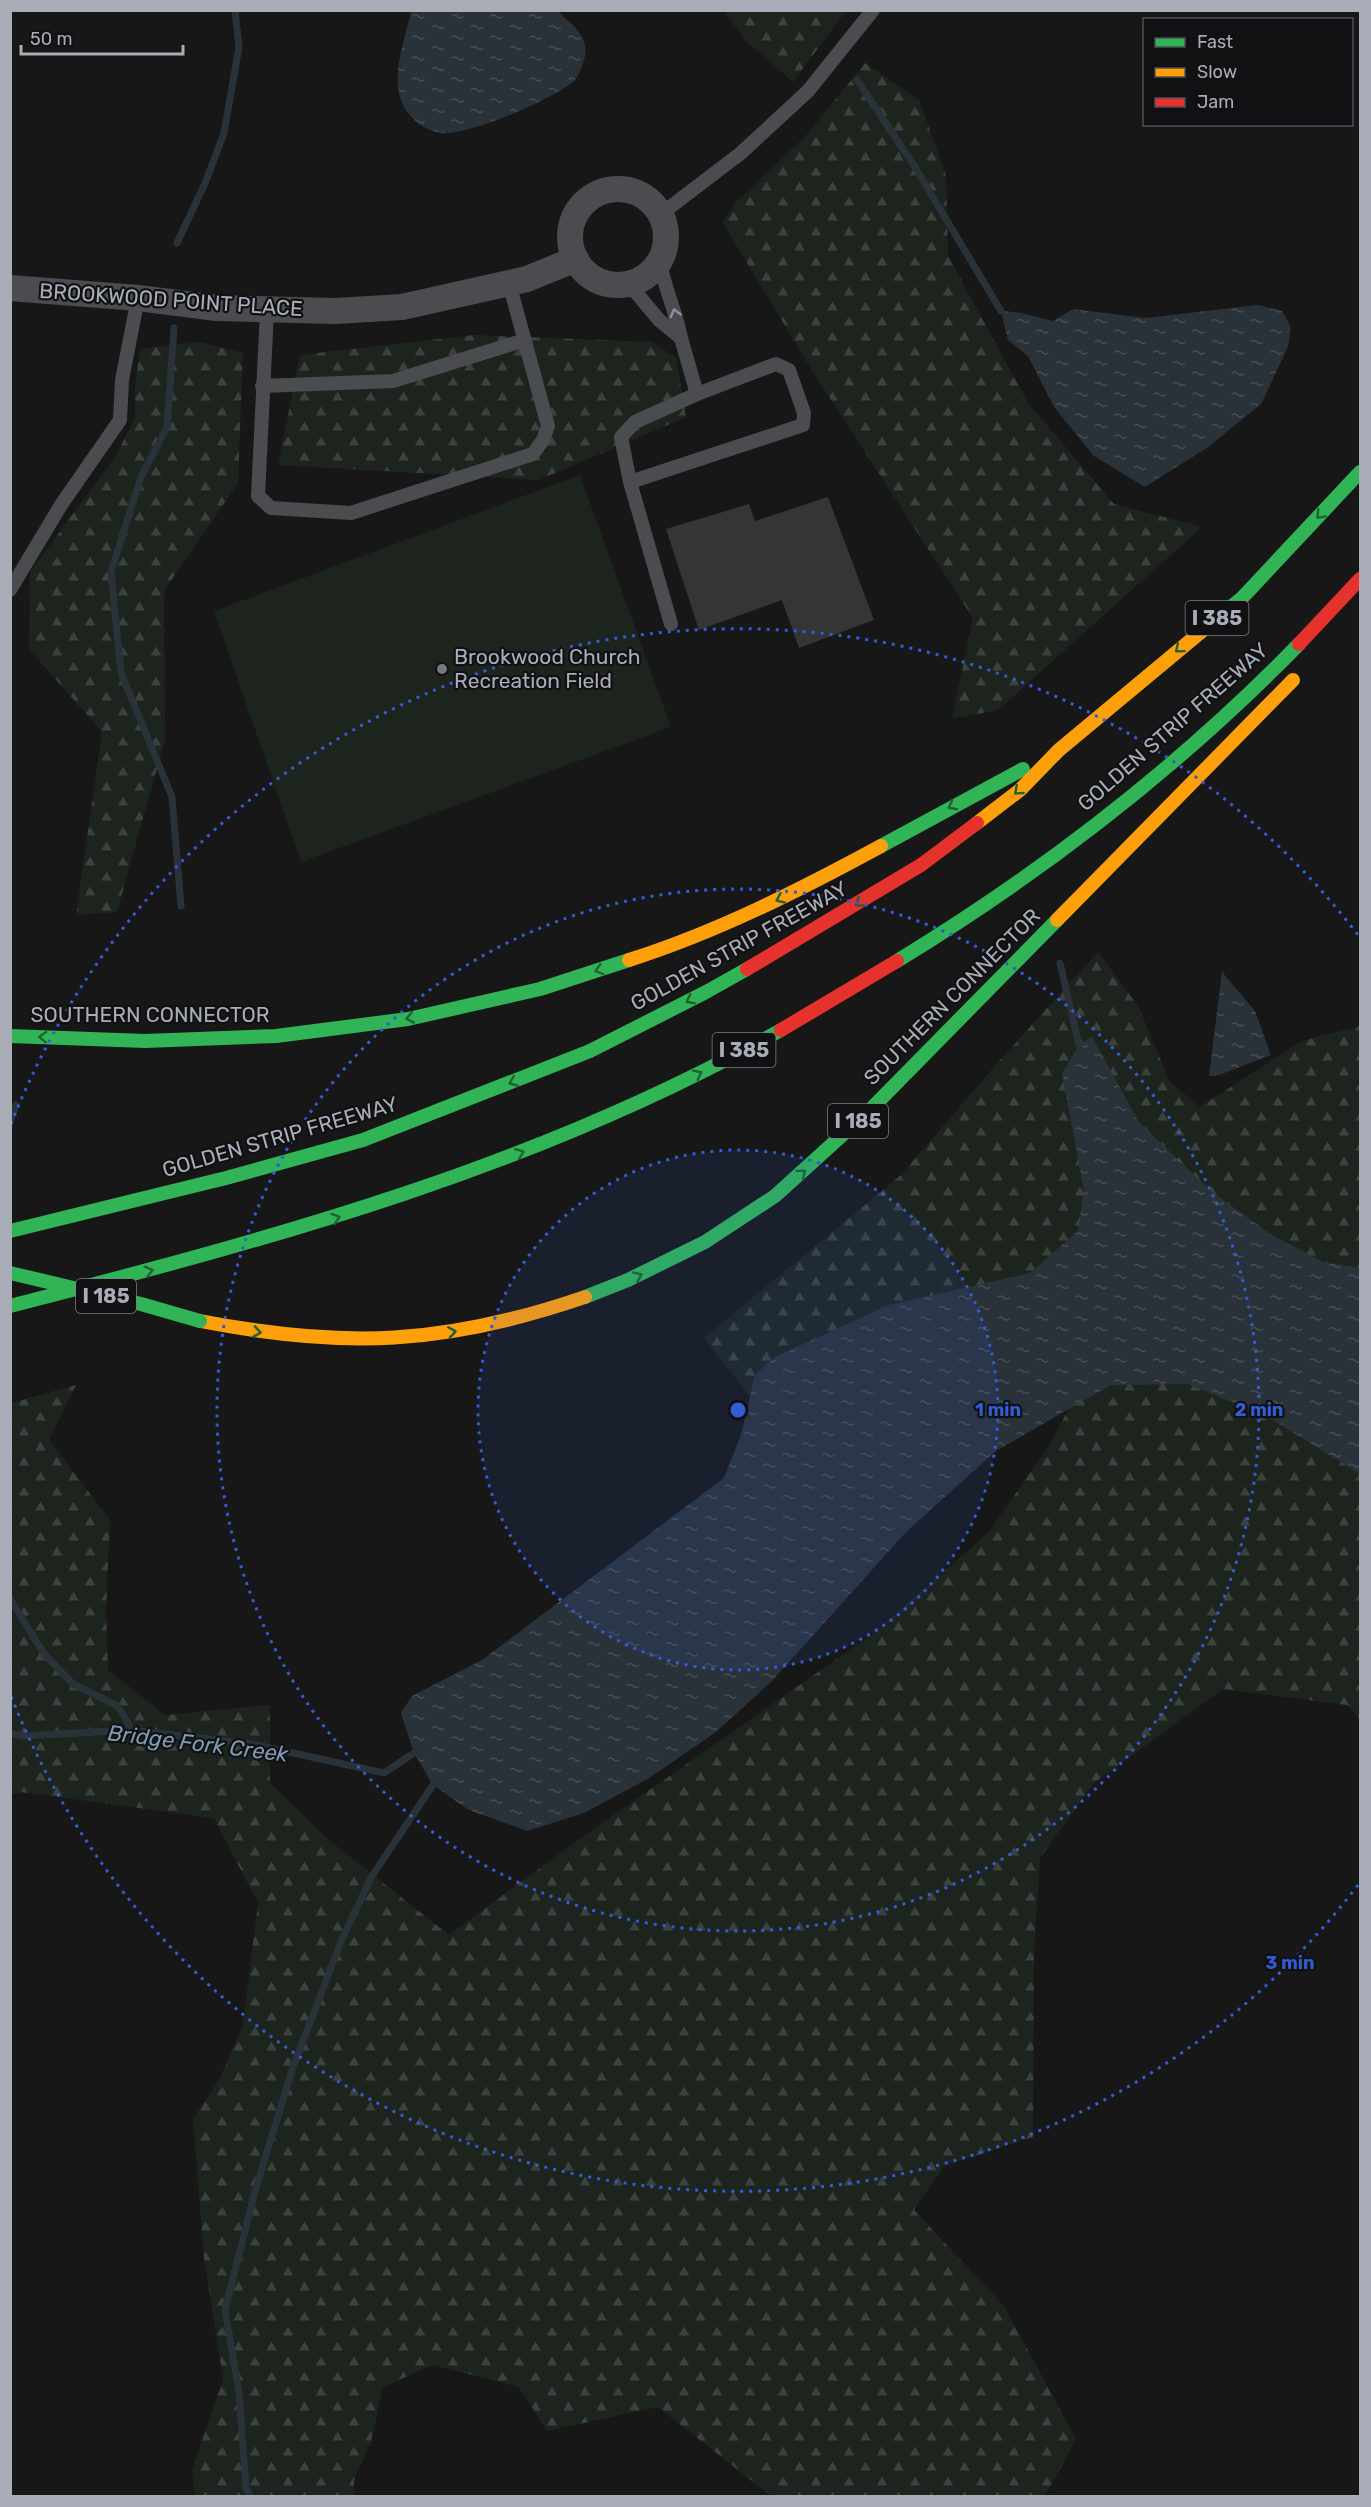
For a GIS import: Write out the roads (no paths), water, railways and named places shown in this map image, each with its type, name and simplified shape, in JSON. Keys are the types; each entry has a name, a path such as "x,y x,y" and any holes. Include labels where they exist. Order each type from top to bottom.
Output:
{"highway":[{"name":"GOLDEN STRIP FREEWAY","path":"10,1231 226,1178 363,1140 590,1051 706,992 921,865 1020,790 1059,750 1242,598 1360,472"},
{"name":"GOLDEN STRIP FREEWAY","path":"10,1306 296,1231 434,1186 544,1145 650,1097 783,1029 919,949 988,904 1054,856 1160,772 1215,723 1278,664 1360,579"},
{"name":"SOUTHERN CONNECTOR","path":"10,1273 141,1304 200,1321 292,1337 326,1339 421,1337 459,1332 556,1307 615,1286 687,1253 741,1221 804,1172 904,1075 1301,671"},
{"name":"SOUTHERN CONNECTOR","path":"10,1036 145,1041 276,1036 408,1019 540,989 671,947 800,891 928,819 1059,750"}],"street":[{"path":"620,189 636,193 650,201 661,214 666,231 666,247 660,263 647,277 629,285 608,285 589,275 576,259 571,244 571,227 578,212 589,200 603,192 620,189"},
{"name":"BROOKWOOD POINT PLACE","path":"10,288 138,298 217,308 336,311 402,307 527,279 576,259"}],"lane":[{"path":"661,214 741,153 808,91 873,10"},
{"path":"660,263 665,287 675,308 697,394"},
{"path":"267,311 258,496 271,508 351,513 533,454 543,440 548,426 509,283"},
{"path":"629,285 659,320 681,338"},
{"path":"10,590 61,505 120,420 122,380 138,298"},
{"path":"262,386 393,381 525,340"},
{"path":"630,482 803,425 804,413 789,370 776,364 697,394 635,422 621,437 630,482 670,624"}],"water":[{"path":"411,11 558,11 581,35 585,48 584,61 575,80 565,88 531,106 470,129 453,133 434,131 422,126 407,112 398,89 400,55"},
{"path":"1258,305 1282,311 1291,327 1288,347 1261,404 1208,447 1145,487 1094,456 1054,407 1028,356 1008,340 1001,311 1022,313 1053,321 1073,309 1145,318"},
{"path":"1222,972 1255,1011 1271,1055 1219,1075 1209,1076"},
{"path":"1092,1037 1139,1122 1212,1192 1272,1235 1323,1262 1360,1268 1360,1474 1268,1417 1188,1384 1111,1385 996,1451 906,1532 771,1682 716,1732 649,1778 584,1813 527,1831 469,1810 433,1785 414,1753 401,1713 412,1696 482,1660 724,1478 741,1435 755,1375 775,1357 889,1305 1030,1273 1078,1231 1084,1190 1062,1074 1079,1045"}],"waterway":[{"path":"177,243 206,181 224,133 239,47 235,10"},
{"path":"857,80 915,167 1001,311"},
{"path":"174,328 167,427 141,477 111,572 121,673 172,797 181,906"},
{"path":"1060,963 1079,1045"},
{"path":"10,1122 16,1105"},
{"path":"10,1599 45,1655 73,1684 118,1706 132,1730"},
{"name":"Bridge Fork Creek","path":"10,1733 24,1736 132,1730 257,1745 384,1773 414,1753"},
{"path":"250,2496 246,2488 239,2392 225,2310 255,2191 293,2067 342,1939 372,1876 433,1785"}],"place":[{"name":"Brookwood Church Recreation Field","path":"442,669"}]}
